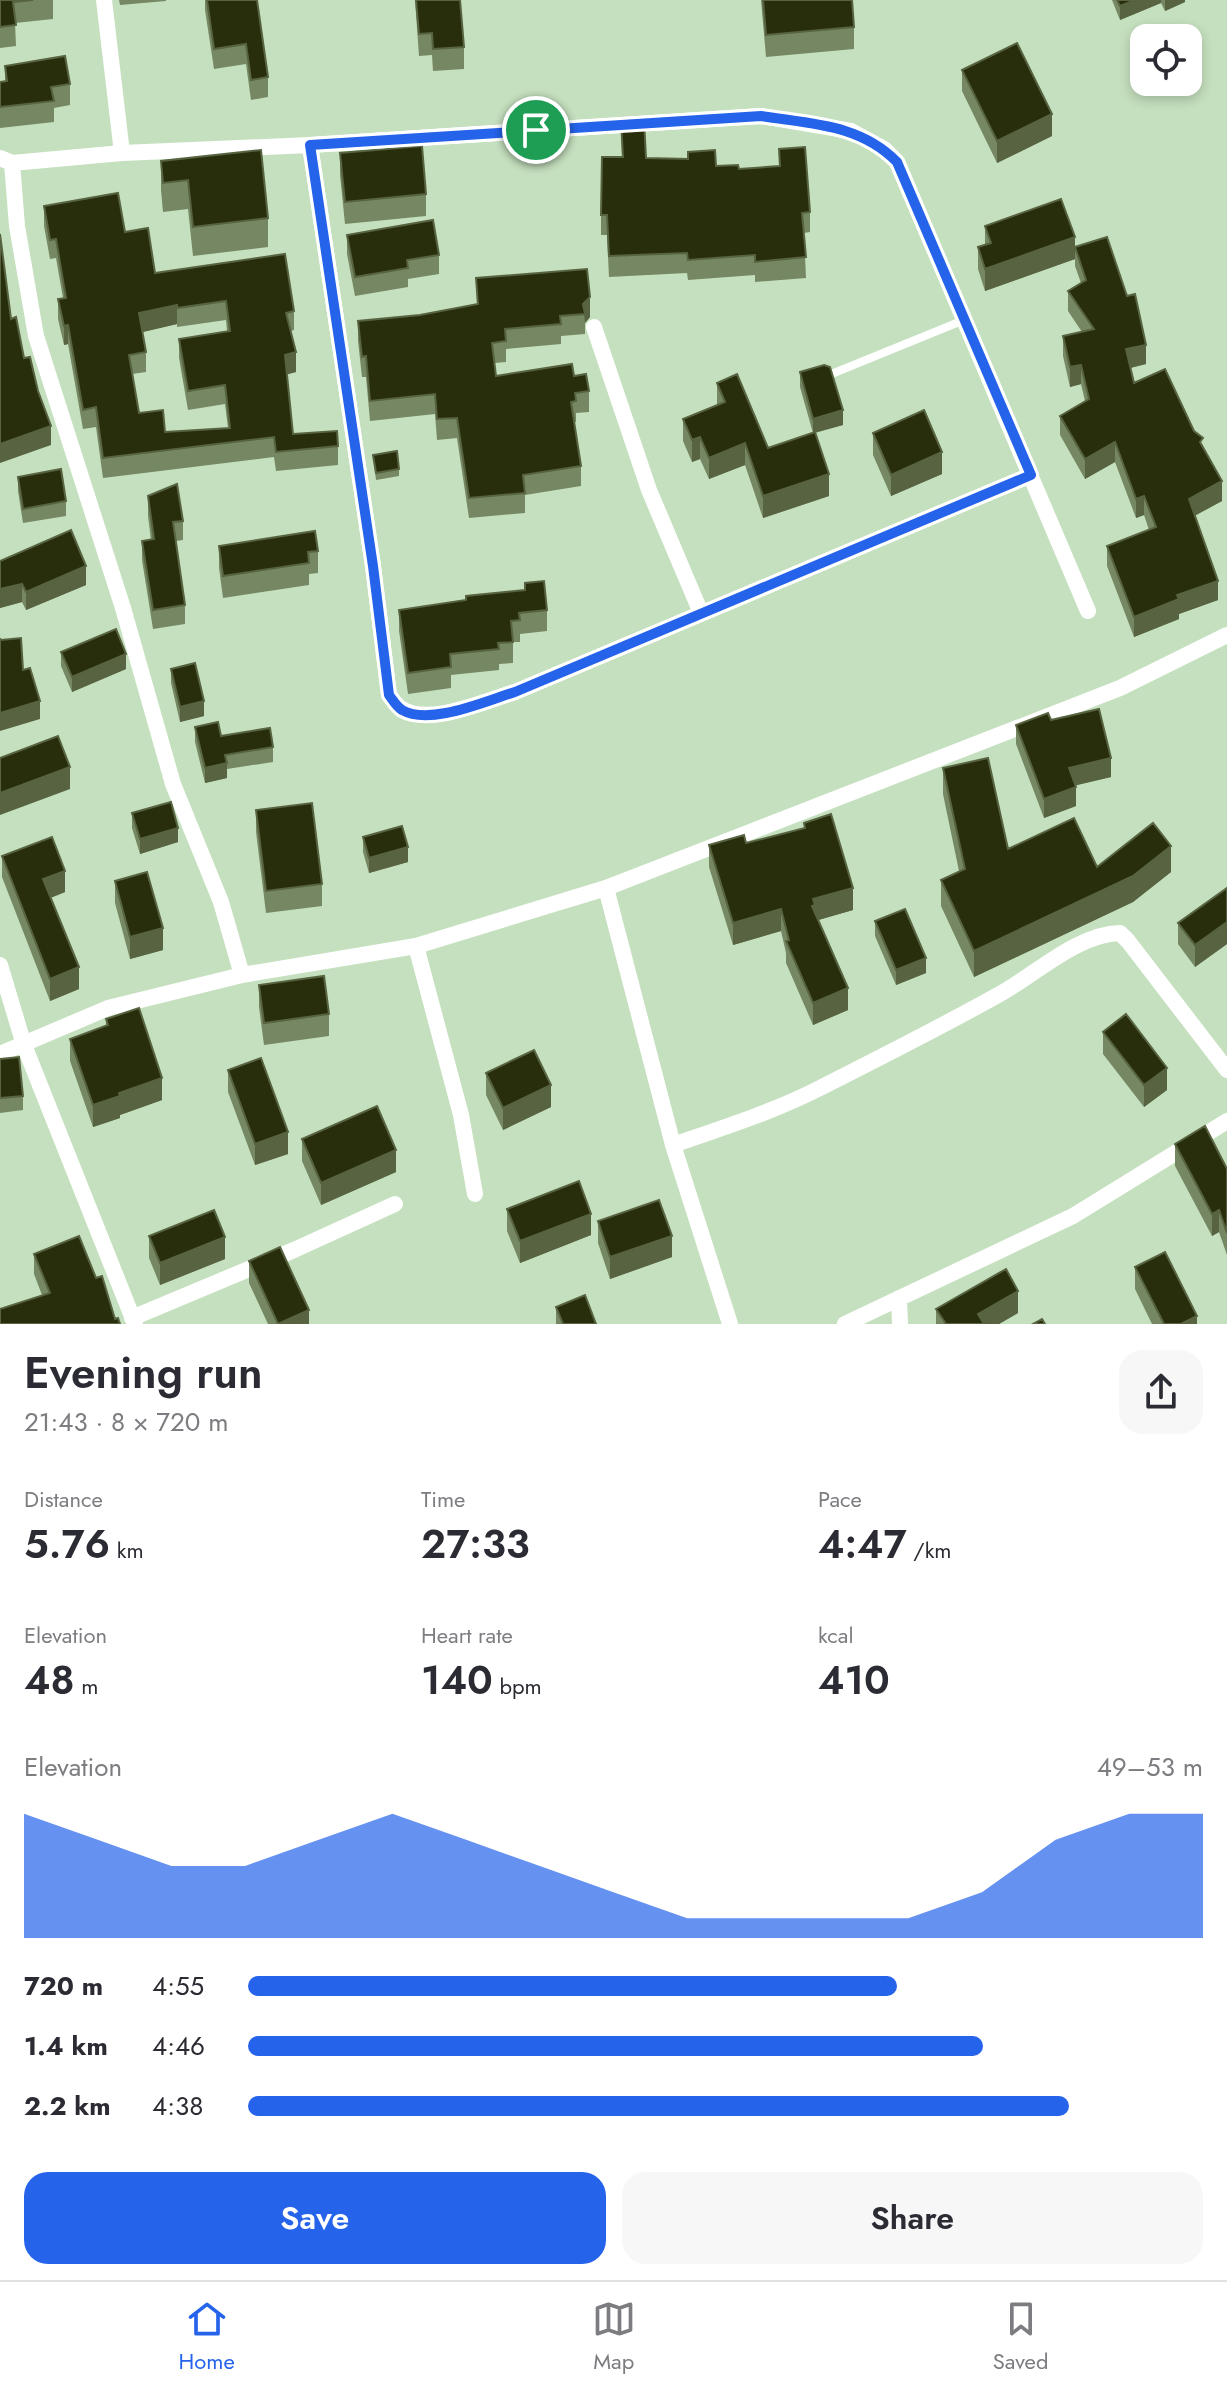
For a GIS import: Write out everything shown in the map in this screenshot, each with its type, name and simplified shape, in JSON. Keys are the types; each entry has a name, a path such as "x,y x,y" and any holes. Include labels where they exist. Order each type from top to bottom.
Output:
{"street":[{"path":"104,0 122,153"},
{"path":"242,975 221,902 173,784 123,608 36,336 6,160 310,145 761,116 851,131 884,149 897,162 1088,611"},
{"path":"310,145 373,566 389,695 399,708 412,714 430,715 515,692 1031,475"},
{"path":"594,327 649,490 701,613"},
{"path":"0,1054 108,1008 242,975 416,946 606,888 1120,688 1227,635"},
{"path":"606,888 673,1145 730,1324"},
{"path":"673,1145 779,1108 999,995 1084,941 1104,933 1120,933 1128,941 1227,1070"},
{"path":"416,946 461,1115 475,1194"},
{"path":"0,965 24,1045 134,1321 395,1204"},
{"path":"845,1324 1073,1216 1227,1121"},
{"path":"899,1298 900,1324"}],"lane":[{"path":"829,375 965,320"}],"building":[{"path":"0,0 33,0 13,2 16,25 0,27"},
{"path":"207,0 257,0 268,77 251,80 246,44 214,49"},
{"path":"416,0 460,0 464,47 433,49 432,33 419,34"},
{"path":"763,0 852,0 854,27 766,35"},
{"path":"1117,0 1135,0 1120,6"},
{"path":"1017,43 1052,114 997,141 962,70"},
{"path":"65,56 70,84 51,87 54,101 0,107 0,82 7,81 5,66"},
{"path":"644,120 646,158 688,159 688,152 715,150 716,166 738,165 739,169 780,166 779,149 805,147 810,212 802,213 806,257 755,262 755,255 688,260 687,253 609,256 607,215 601,215 602,157 623,157 621,121"},
{"path":"422,146 426,194 345,202 340,153"},
{"path":"261,150 268,218 193,227 188,180 163,183 161,161"},
{"path":"118,193 125,232 148,228 155,273 285,254 294,311 286,313 296,352 285,355 293,434 337,431 338,446 276,452 274,437 103,458 96,407 83,410 68,325 64,326 58,299 66,298 56,239 50,240 44,206","holes":["226,301 230,331 179,339 188,391 225,385 230,428 165,432 163,410 139,413 129,355 146,352 139,313 177,305 177,308"]},
{"path":"1061,199 1075,237 985,269 978,247 991,243 985,226"},
{"path":"433,220 439,255 407,260 408,268 355,277 347,235"},
{"path":"0,234 11,319 16,317 24,358 30,357 51,426 0,444"},
{"path":"1107,237 1127,296 1135,294 1146,345 1126,349 1134,383 1165,369 1194,431 1203,438 1200,442 1222,481 1189,499 1218,581 1177,595 1179,599 1134,617 1107,546 1156,527 1144,496 1136,499 1115,442 1085,459 1060,416 1089,399 1081,365 1070,367 1063,336 1094,329 1068,291 1086,280 1075,247"},
{"path":"587,269 590,297 583,304 585,314 560,316 561,324 505,329 506,341 492,343 496,376 572,364 574,376 586,374 589,391 575,393 576,401 571,402 581,466 523,475 525,493 469,498 457,418 437,419 435,394 370,401 366,356 362,357 358,321 420,315 478,304 476,278"},
{"path":"824,365 830,367 843,410 813,419 800,372"},
{"path":"737,374 768,448 815,432 829,474 763,496 745,443 709,458 700,437 692,440 683,419 725,402 717,383"},
{"path":"924,410 942,452 891,475 873,433"},
{"path":"397,451 399,469 376,473 373,455"},
{"path":"61,469 66,501 23,509 18,477"},
{"path":"177,484 183,521 173,522 185,605 153,610 142,541 154,539 148,496"},
{"path":"71,530 86,566 26,592 22,584 0,589 0,561"},
{"path":"315,531 318,551 308,552 309,563 223,576 219,546"},
{"path":"544,581 547,610 519,613 520,620 511,621 513,642 498,643 499,649 450,654 451,667 408,673 399,610 466,600 466,596 525,590 525,583"},
{"path":"116,629 126,654 72,677 61,652"},
{"path":"21,638 23,670 30,668 40,701 0,713 0,639"},
{"path":"195,663 204,701 180,707 171,669"},
{"path":"1099,709 1111,758 1069,768 1076,787 1044,799 1016,725 1048,713 1051,720"},
{"path":"218,722 221,736 270,728 273,747 225,755 227,763 205,768 195,727"},
{"path":"58,736 70,767 0,793 0,758"},
{"path":"988,758 1008,849 1074,818 1097,867 1153,823 1171,846 1133,876 974,951 941,880 965,869 943,768"},
{"path":"171,802 178,828 140,839 132,813"},
{"path":"312,803 322,884 266,891 256,810"},
{"path":"831,814 853,888 813,899 815,905 812,906 848,988 813,1003 786,941 789,940 781,909 733,923 709,845 744,835 746,843 805,828 804,823"},
{"path":"402,826 408,847 369,858 363,837"},
{"path":"52,837 65,871 43,879 79,967 50,979 2,856"},
{"path":"147,872 163,928 130,937 115,881"},
{"path":"1227,888 1227,922 1195,945 1178,923"},
{"path":"905,909 926,958 896,970 875,921"},
{"path":"324,976 329,1014 264,1023 259,985"},
{"path":"139,1008 162,1078 93,1105 70,1039 108,1025 106,1019"},
{"path":"1126,1014 1167,1068 1144,1085 1103,1032"},
{"path":"534,1050 551,1085 503,1108 486,1073"},
{"path":"19,1057 23,1096 0,1098 0,1059"},
{"path":"261,1058 288,1132 255,1144 228,1070"},
{"path":"377,1106 396,1150 321,1183 302,1139"},
{"path":"1205,1126 1227,1169 1227,1233 1219,1210 1212,1214 1175,1144"},
{"path":"579,1181 591,1214 520,1241 507,1209"},
{"path":"659,1200 672,1236 610,1257 598,1221"},
{"path":"214,1210 225,1237 160,1263 149,1236"},
{"path":"79,1236 96,1278 102,1276 115,1319 118,1318 120,1324 0,1324 0,1309 50,1293 34,1254"},
{"path":"280,1247 309,1310 278,1324 249,1261"},
{"path":"1165,1252 1197,1316 1181,1324 1164,1324 1135,1267"},
{"path":"1006,1269 1018,1291 978,1314 984,1324 946,1324 936,1309"},
{"path":"585,1295 596,1324 563,1324 556,1307"}],"route":[{"path":"761,116 851,131 884,149 897,162 1031,475 515,692 452,712 412,714 399,708 389,695 373,566 310,145 536,130 761,116"}]}
